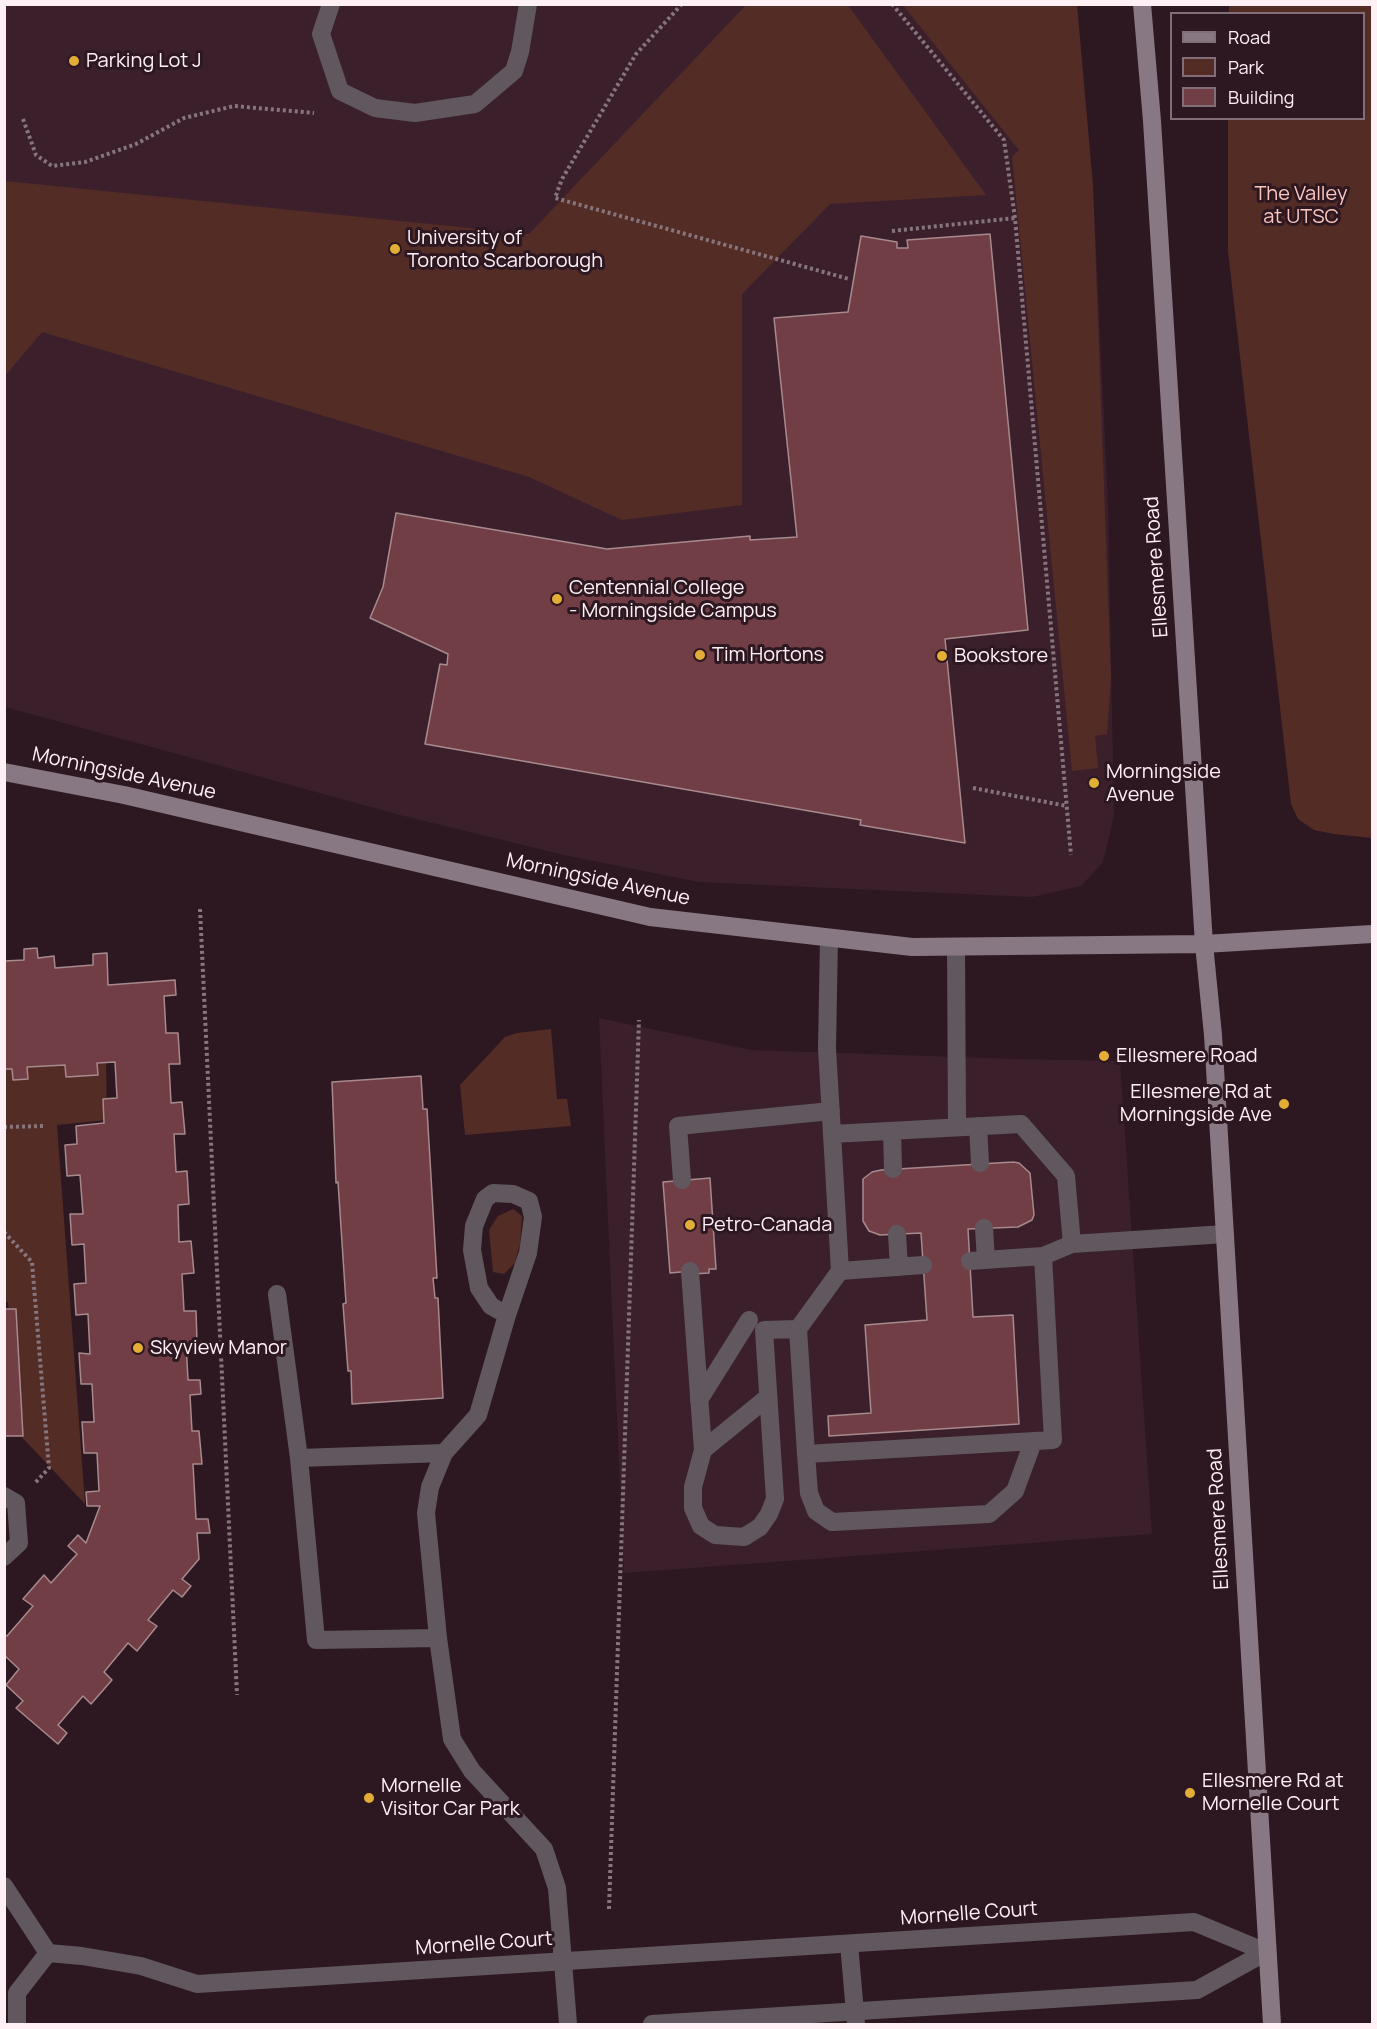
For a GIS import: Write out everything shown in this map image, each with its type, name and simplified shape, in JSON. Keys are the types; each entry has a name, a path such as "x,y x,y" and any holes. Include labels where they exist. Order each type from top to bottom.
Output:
{"main road":[{"name":"Ellesmere Road","path":"1142,4 1152,121 1204,944 1213,1035 1272,2025"},
{"name":"Morningside Avenue","path":"4,772 124,795 650,917 912,947 1204,944 1372,934"}],"street":[{"path":"331,4 321,34 340,91 375,108 415,113 475,104 514,71 520,52 528,4"},
{"path":"830,938 827,1048 840,1271 798,1329 809,1493 816,1511 832,1522 988,1514 1015,1491 1033,1442"},
{"path":"956,947 957,1127"},
{"path":"682,1180 678,1126 831,1111"},
{"path":"832,1134 1020,1124 1066,1176 1071,1244"},
{"path":"978,1126 980,1163"},
{"path":"892,1131 893,1169"},
{"path":"507,1315 491,1306 478,1288 472,1250 474,1227 485,1199 493,1193 513,1194 529,1201 534,1217 528,1253 478,1415 444,1453 430,1486 426,1513 438,1638 452,1739 472,1772 544,1849 557,1888 568,2025"},
{"path":"984,1228 978,1261 1043,1256 1071,1244 1225,1234"},
{"path":"897,1234 899,1267"},
{"path":"806,1454 1053,1440 1043,1256"},
{"path":"840,1271 923,1265"},
{"path":"690,1271 703,1450 693,1487 693,1508 700,1526 715,1535 744,1537 760,1527 775,1499 768,1397 756,1325"},
{"path":"277,1294 299,1458 316,1640 438,1638"},
{"path":"756,1325 798,1329"},
{"path":"699,1400 756,1325"},
{"path":"703,1450 768,1397"},
{"path":"299,1458 444,1453"},
{"path":"4,1557 20,1543 10,1499"},
{"path":"4,1886 48,1953 17,1993 17,2025"},
{"name":"Mornelle Court","path":"48,1953 141,1966 197,1984 1194,1922 1266,1952"},
{"path":"849,1944 856,2018"},
{"path":"652,2025 856,2018 1197,1990 1266,1952"}],"path":[{"path":"682,4 636,54 562,179 555,198 849,279"},
{"path":"891,4 1004,140 1015,218 1071,855"},
{"path":"23,119 36,155 52,166 85,162 136,144 184,118 234,106 314,113"},
{"path":"892,231 1015,218"},
{"path":"973,788 1067,806"},
{"path":"200,909 237,1695"},
{"path":"609,1909 639,1020"},
{"path":"4,1126 44,1125"},
{"path":"4,1232 32,1262 49,1468 10,1499"}],"shaded area":[{"path":"4,5 1077,5 1093,186 1108,506 1114,816 1103,862 1081,886 1032,897 699,882 564,855 404,816 5,707"},
{"path":"599,1018 751,1050 1120,1061 1152,1534 624,1573"}],"green space":[{"path":"847,4 986,195 830,204 742,294 742,505 622,520 529,477 42,332 5,376 5,181 529,234 746,5"},
{"path":"903,5 1077,5 1093,186 1111,678 1107,734 1095,736 1098,768 1072,771 1012,157 1019,150"},
{"name":"The Valley at UTSC","path":"1229,5 1372,5 1372,838 1314,830 1298,819 1291,804 1228,251 1228,120 1365,120 1365,12 1229,12"},
{"path":"551,1029 557,1099 567,1099 571,1126 465,1135 460,1085 505,1037 517,1033"},
{"path":"106,1063 107,1120 57,1125 85,1504 16,1431 8,1302 4,1302 4,1067"},
{"path":"513,1209 522,1216 520,1244 515,1263 504,1274 493,1272 489,1230 498,1216"}],"building":[{"path":"990,234 1028,630 945,639 965,843 860,825 861,820 425,744 440,664 447,665 448,654 370,618 383,587 396,513 607,549 750,536 750,540 797,537 774,318 848,312 861,236 897,242 897,248 908,248 907,240"},
{"name":"Skyview Manor","path":"37,948 38,958 54,956 55,968 93,965 93,954 107,953 108,985 175,980 176,995 164,996 166,1033 178,1033 180,1064 169,1064 171,1103 182,1102 185,1134 174,1134 176,1172 187,1171 189,1204 178,1205 179,1242 191,1241 194,1273 182,1274 184,1311 196,1311 197,1342 186,1343 188,1380 200,1380 201,1394 190,1395 192,1431 199,1431 202,1464 193,1464 196,1519 208,1519 210,1533 197,1533 199,1559 182,1579 191,1586 182,1597 173,1590 148,1620 157,1626 137,1651 128,1643 104,1672 112,1680 91,1704 83,1696 58,1725 67,1733 58,1744 16,1708 23,1701 6,1685 19,1669 4,1655 4,1634 7,1636 33,1606 23,1599 44,1575 51,1583 77,1554 68,1546 78,1535 86,1543 100,1506 87,1506 86,1492 99,1491 97,1453 84,1453 82,1422 94,1422 92,1384 81,1384 79,1353 90,1354 88,1314 76,1315 74,1284 86,1283 84,1244 72,1245 70,1214 83,1214 80,1175 67,1176 65,1145 77,1144 76,1126 104,1123 103,1099 117,1098 115,1062 97,1063 98,1075 66,1077 65,1065 27,1067 28,1079 13,1080 12,1069 4,1069 4,961 24,960 24,949"},
{"path":"421,1076 423,1109 427,1109 437,1278 433,1278 435,1298 438,1298 443,1398 352,1404 351,1371 348,1371 343,1304 346,1303 338,1182 336,1183 332,1082"},
{"path":"1019,1163 1030,1173 1034,1215 1032,1220 1018,1227 968,1229 973,1317 1013,1315 1019,1424 829,1436 828,1416 871,1413 865,1325 927,1320 921,1233 880,1235 869,1231 863,1221 863,1179 872,1172 881,1170"},
{"name":"Petro-Canada","path":"710,1178 716,1269 709,1269 709,1273 692,1274 692,1271 670,1273 663,1182"},
{"path":"4,1309 16,1309 23,1436 4,1436"}],"place":[{"name":"Parking Lot J","path":"74,61"},
{"name":"University of Toronto Scarborough","path":"395,249"},
{"name":"Centennial College - Morningside Campus","path":"557,599"},
{"name":"Tim Hortons","path":"700,655"},
{"name":"Bookstore","path":"942,656"},
{"name":"Morningside Avenue","path":"1094,783"},
{"name":"Ellesmere Road","path":"1104,1056"},
{"name":"Ellesmere Rd at Morningside Ave","path":"1284,1104"},
{"name":"Petro-Canada","path":"690,1225"},
{"name":"Skyview Manor","path":"138,1348"},
{"name":"Ellesmere Rd at Mornelle Court","path":"1190,1793"},
{"name":"Mornelle Visitor Car Park","path":"369,1798"}]}
